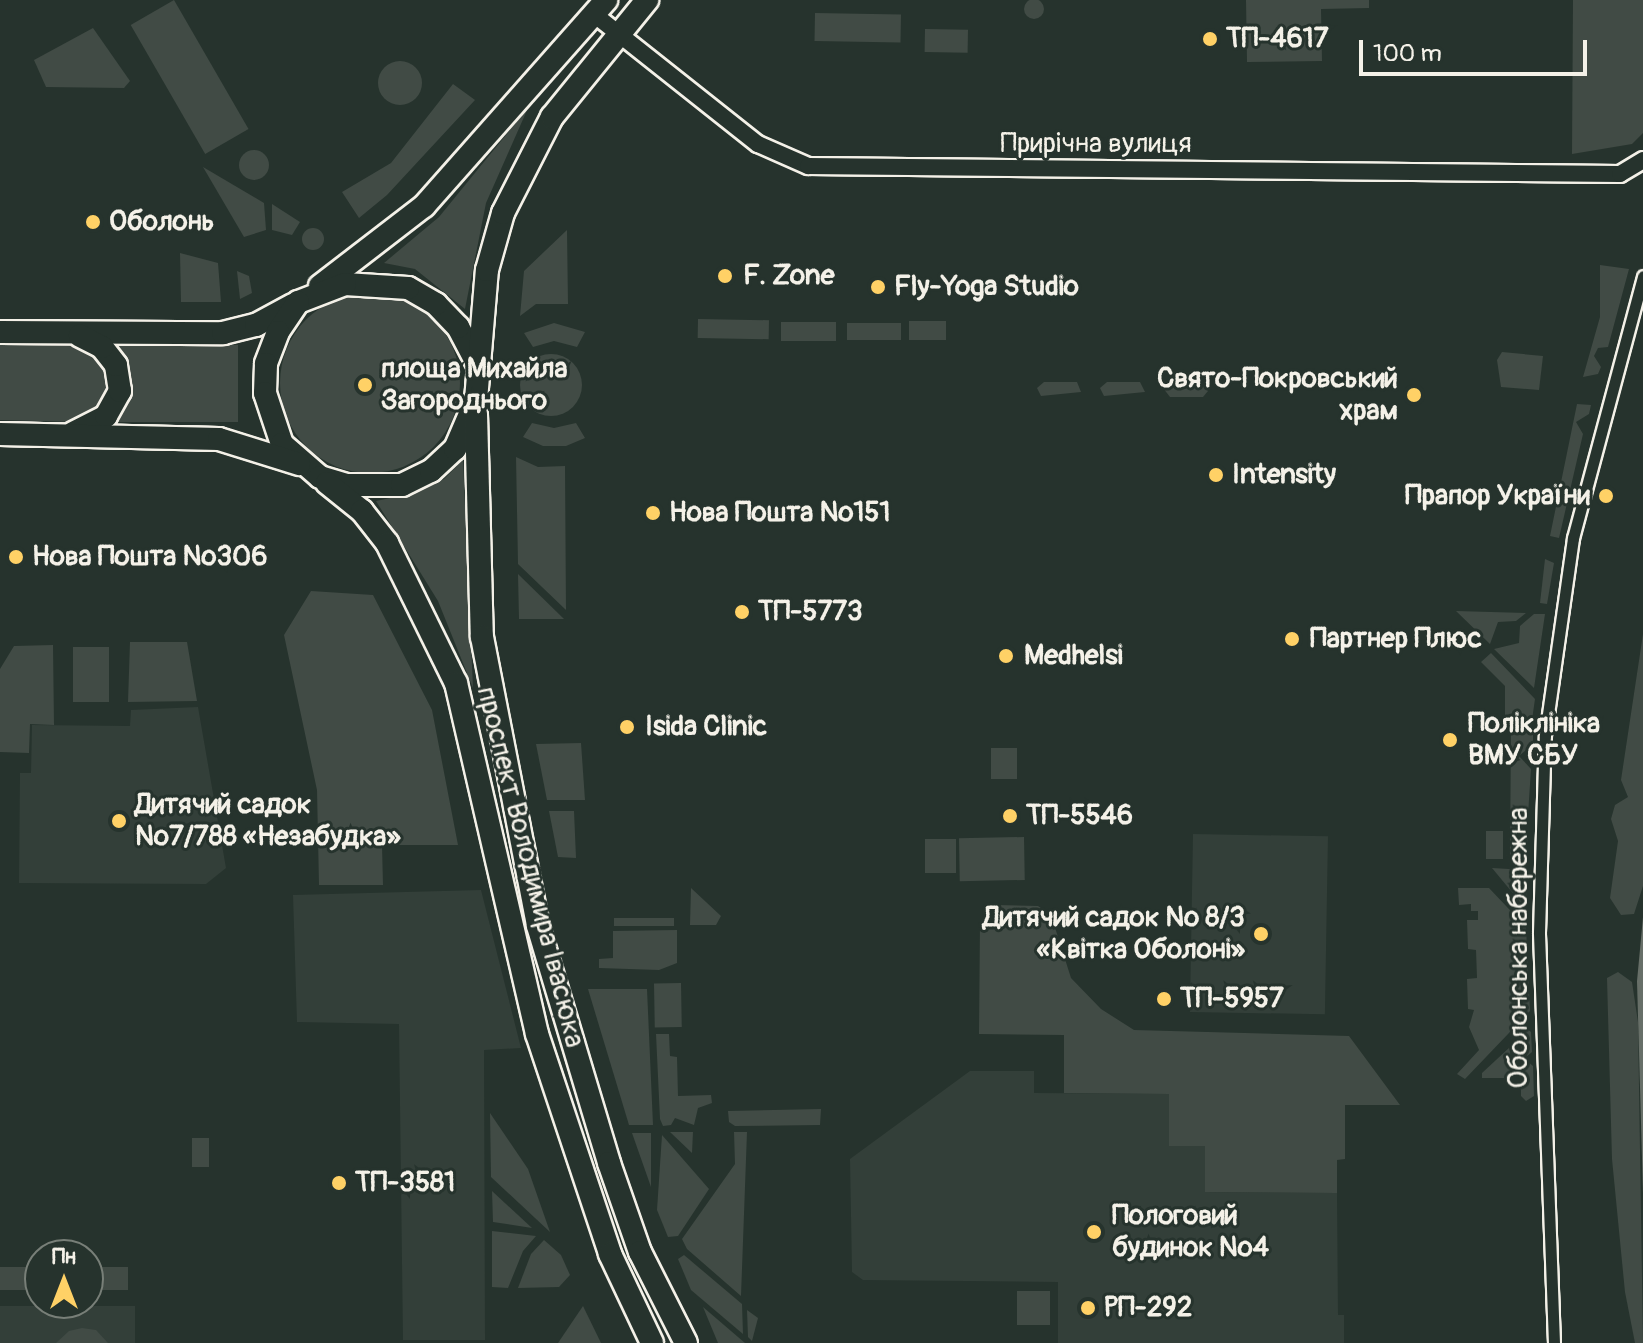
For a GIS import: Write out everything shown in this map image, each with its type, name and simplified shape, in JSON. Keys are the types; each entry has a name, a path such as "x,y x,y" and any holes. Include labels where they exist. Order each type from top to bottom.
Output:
{"main road":[{"path":"0,434 219,439 312,472 376,489 402,485 431,471 455,449 476,400 487,270 503,213 552,117 647,0"},
{"path":"0,332 223,333 256,325 304,298 424,206 600,7"},
{"path":"312,472 282,444 265,393 266,364 278,332 304,298 345,284 408,288 436,304 458,327 477,363"},
{"path":"68,436 106,416 120,391 116,365 102,347 71,333"},
{"name":"проспект Володимира Івасюка","path":"476,400 482,637 535,912 609,1163 640,1252 686,1343"},
{"name":"проспект Володимира Івасюка","path":"312,472 362,511 387,543 456,683 537,1034 610,1254 652,1343"}],"street":[{"name":"Прирічна вулиця","path":"600,7 619,33 758,144 808,166 1620,174 1643,160"},
{"name":"Оболонська набережна","path":"1554,1343 1539,932 1546,720 1573,538 1643,276"}],"shaded area":[{"path":"1034,-1 1041,2 1044,9 1041,16 1034,19 1027,16 1024,9 1027,2"},
{"path":"174,0 248,129 205,154 131,25"},
{"path":"1246,0 1369,0 1369,8 1321,9 1322,61 1247,62"},
{"path":"1573,0 1643,0 1643,133 1632,144 1572,154"},
{"path":"815,13 901,15 900,42 815,41"},
{"path":"93,28 130,81 124,88 46,87 34,60"},
{"path":"925,29 968,30 968,53 925,52"},
{"path":"400,61 415,68 422,83 415,98 400,105 385,98 378,83 385,68"},
{"path":"453,84 475,100 387,195 359,218 342,192 391,163"},
{"path":"528,108 486,203 465,309 415,269 384,263 439,217"},
{"path":"254,150 265,154 269,165 265,176 254,180 243,176 239,165 243,154"},
{"path":"203,167 264,203 266,230 244,237"},
{"path":"272,204 300,222 292,235 272,230"},
{"path":"313,228 321,231 324,239 321,247 313,250 305,247 302,239 305,231"},
{"path":"567,230 568,304 536,304 520,316 524,271"},
{"path":"180,253 218,263 221,302 181,302"},
{"path":"1600,265 1629,269 1608,347 1598,348 1594,356 1601,367 1598,374 1583,377 1600,317"},
{"path":"237,271 249,276 252,293 240,299"},
{"path":"370,293 404,300 434,319 453,349 460,383 453,417 434,447 404,466 370,473 336,466 306,447 287,417 280,383 287,349 306,319 336,300"},
{"path":"698,319 769,320 769,339 698,338"},
{"path":"909,321 946,321 946,340 909,340"},
{"path":"781,322 836,322 836,341 781,341"},
{"path":"554,323 585,332 577,347 554,341 533,347 524,333"},
{"path":"847,323 901,323 901,340 847,340"},
{"path":"0,343 89,347 102,356 113,384 106,406 80,422 0,420"},
{"path":"112,345 238,345 238,422 112,422"},
{"path":"1502,352 1543,356 1539,390 1501,387 1497,360"},
{"path":"551,354 563,356 573,363 580,373 580,397 573,407 563,414 551,416 539,414 529,407 522,397 520,385 522,373 529,363 539,356"},
{"path":"1044,382 1077,382 1081,392 1041,396 1037,388"},
{"path":"1107,382 1140,382 1145,392 1104,396 1100,388"},
{"path":"1170,382 1203,383 1208,391 1203,397 1170,397 1163,388"},
{"path":"1577,404 1591,405 1589,414 1576,422 1583,434 1559,538 1550,536"},
{"path":"532,423 554,428 576,423 585,438 566,446 543,446 523,437"},
{"path":"516,457 538,467 565,466 566,610 518,564"},
{"path":"463,460 473,688 438,601 376,501 414,493 444,479"},
{"path":"1545,559 1554,563 1547,604 1540,603"},
{"path":"518,574 564,619 519,619"},
{"path":"311,591 373,595 432,710 458,845 382,845 383,885 319,885 317,790 284,635"},
{"path":"1456,611 1526,613 1516,621 1498,622 1490,644"},
{"path":"1534,614 1545,614 1534,688 1494,649 1519,643 1520,626"},
{"path":"1643,634 1643,886 1634,914 1621,915 1610,898 1618,841 1611,819 1615,805 1628,797 1621,780"},
{"path":"130,642 187,642 197,701 128,702"},
{"path":"53,645 54,725 30,724 29,753 0,752 0,669 14,646"},
{"path":"73,647 109,647 109,702 73,702"},
{"path":"1491,653 1535,699 1532,720 1505,718 1505,686 1481,662"},
{"name":"Дитячий садок №7/788 «Незабудка»","path":"198,707 226,868 206,884 19,883 20,773 31,773 32,725 130,726 131,710"},
{"path":"1511,726 1533,728 1533,744 1519,756 1531,769 1528,815 1516,827 1528,840 1525,860 1510,858"},
{"path":"581,743 585,800 547,800 536,744"},
{"path":"991,748 1017,748 1017,779 991,779"},
{"path":"549,811 574,811 576,858 558,857"},
{"path":"1486,831 1503,831 1503,859 1486,859"},
{"name":"Дитячий садок № 8/3 «Квітка Оболоні»","path":"1193,834 1328,836 1325,1014 1190,1012"},
{"path":"1024,837 1025,880 960,881 959,838"},
{"path":"925,839 956,839 956,873 925,873"},
{"path":"1492,868 1528,870 1526,909"},
{"path":"691,888 721,916 716,925 690,925"},
{"path":"1458,888 1489,888 1526,927 1530,1011 1465,1079 1457,1074 1479,1050 1469,1027 1474,1010 1468,1009 1467,979 1477,978 1476,950 1468,949 1467,920 1478,920 1478,911 1471,911 1471,904 1459,905"},
{"path":"481,890 521,1048 484,1050 485,1340 403,1340 399,1024 297,1022 293,895"},
{"path":"996,905 1038,906 1051,915 1071,978 1101,1009 1134,1030 1349,1036 1400,1105 1345,1105 1345,1159 1337,1160 1337,1193 1205,1192 1205,1146 1169,1146 1169,1094 1064,1093 1064,1035 979,1034 980,922"},
{"path":"1643,917 1643,1193 1637,981"},
{"path":"614,918 674,918 674,926 614,926"},
{"path":"677,930 677,963 659,970 599,968 599,959 613,958 613,931"},
{"path":"1618,972 1632,982 1638,1022 1643,1343 1635,1343 1625,1292 1612,1159 1607,978"},
{"path":"654,983 681,983 682,1027 655,1027"},
{"path":"588,989 647,989 653,1125 629,1125"},
{"path":"1526,1028 1531,1032 1532,1052 1526,1057 1521,1052 1521,1032"},
{"path":"656,1034 669,1034 670,1056 677,1057 678,1096 711,1095 712,1103 698,1108 694,1125 675,1118 671,1125 663,1126 660,1119"},
{"path":"1510,1047 1511,1078 1482,1078 1482,1073"},
{"path":"1527,1061 1533,1066 1534,1096 1526,1101 1521,1096 1521,1066"},
{"name":"Пологовий будинок №4","path":"970,1071 1034,1071 1034,1093 1169,1094 1169,1145 1205,1146 1205,1192 1337,1193 1338,1315 1344,1315 1344,1343 1058,1343 1058,1282 863,1280 852,1272 850,1159"},
{"path":"821,1109 820,1125 735,1126 729,1122 728,1111"},
{"path":"490,1113 528,1169 550,1232 491,1177"},
{"path":"670,1132 693,1132 692,1153"},
{"path":"734,1132 747,1132 741,1296 687,1249 682,1239 735,1164"},
{"path":"632,1133 651,1133 651,1187"},
{"path":"662,1135 709,1189 678,1236 668,1237 657,1210"},
{"path":"192,1138 209,1138 209,1167 192,1167"},
{"path":"492,1191 532,1228 493,1222"},
{"path":"492,1231 536,1236 523,1251 508,1288 492,1287"},
{"path":"544,1240 561,1255 570,1275 559,1287 518,1288 531,1254"},
{"path":"684,1255 742,1304 743,1334 691,1290 678,1259"},
{"path":"0,1267 24,1267 24,1290 0,1290"},
{"path":"104,1267 128,1267 128,1290 104,1290"},
{"path":"1017,1291 1050,1291 1050,1325 1017,1325"},
{"path":"0,1306 24,1306 24,1319 104,1319 104,1306 135,1306 135,1343 0,1343"},
{"path":"583,1306 601,1343 558,1343"},
{"path":"703,1307 745,1343 718,1343"},
{"path":"747,1310 758,1318 752,1341 748,1337"},
{"path":"82,1328 96,1330 108,1343 56,1343 69,1331"}],"place":[{"name":"ТП-4617","path":"1210,39"},
{"name":"Оболонь","path":"93,222"},
{"name":"F. Zone","path":"725,276"},
{"name":"Fly-Yoga Studio","path":"878,287"},
{"name":"площа Михайла Загороднього","path":"365,385"},
{"name":"Свято-Покровський храм","path":"1414,395"},
{"name":"Intensity","path":"1216,475"},
{"name":"Прапор України","path":"1606,496"},
{"name":"Нова Пошта №151","path":"653,513"},
{"name":"Нова Пошта №306","path":"16,557"},
{"name":"ТП-5773","path":"742,612"},
{"name":"Партнер Плюс","path":"1292,639"},
{"name":"Medhelsi","path":"1006,656"},
{"name":"Isida Clinic","path":"627,727"},
{"name":"Поліклініка ВМУ СБУ","path":"1450,740"},
{"name":"ТП-5546","path":"1010,816"},
{"name":"Дитячий садок №7/788 «Незабудка»","path":"119,821"},
{"name":"Дитячий садок № 8/3 «Квітка Оболоні»","path":"1261,934"},
{"name":"ТП-5957","path":"1164,999"},
{"name":"ТП-3581","path":"339,1183"},
{"name":"Пологовий будинок №4","path":"1094,1232"},
{"name":"РП-292","path":"1088,1308"}]}
